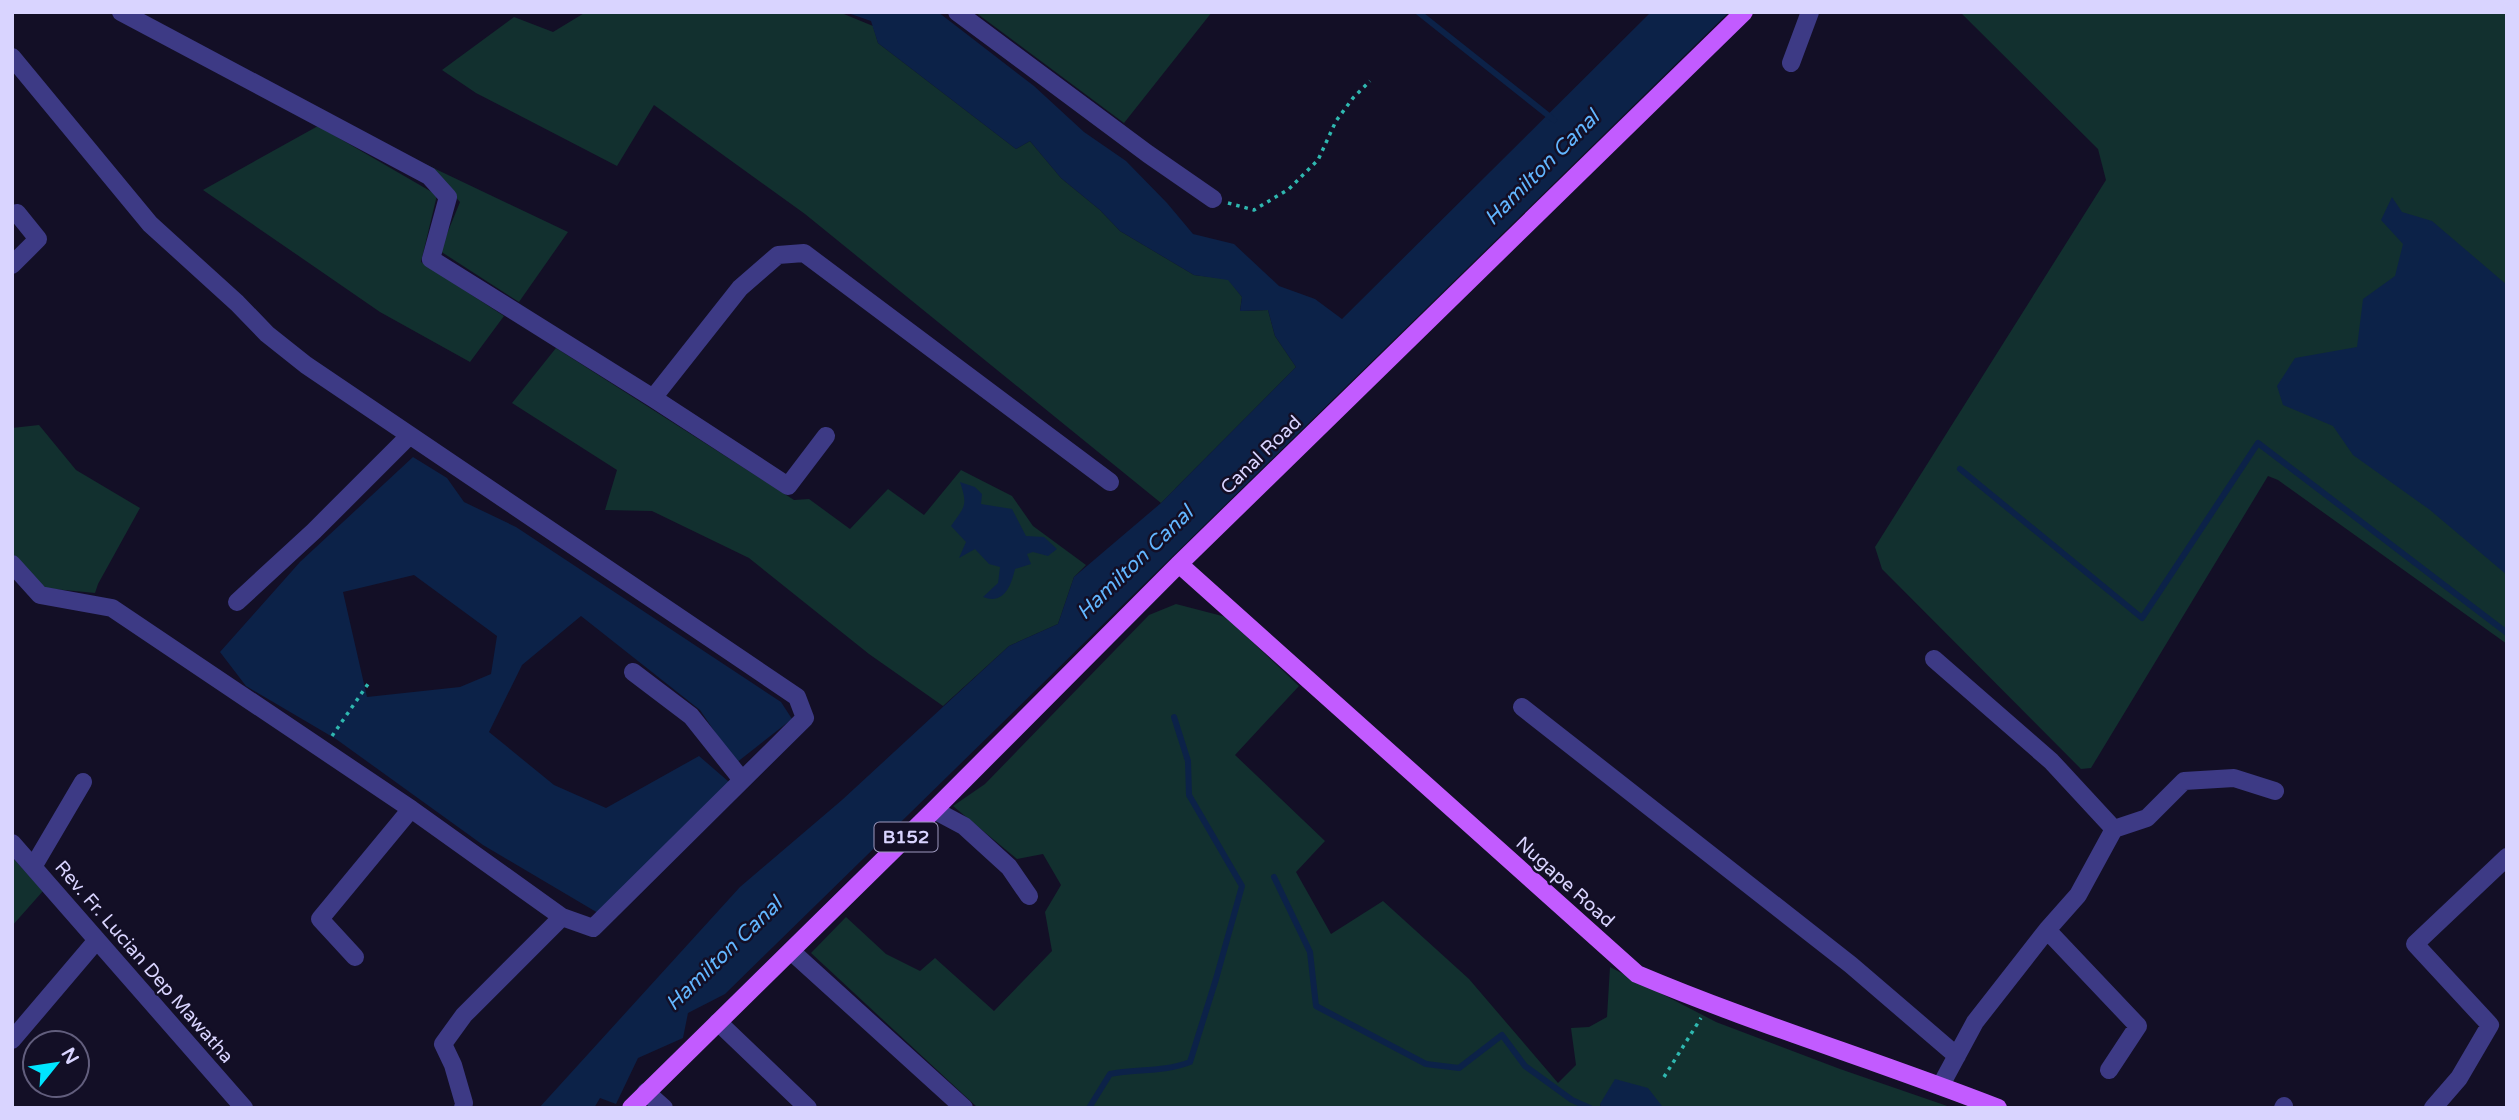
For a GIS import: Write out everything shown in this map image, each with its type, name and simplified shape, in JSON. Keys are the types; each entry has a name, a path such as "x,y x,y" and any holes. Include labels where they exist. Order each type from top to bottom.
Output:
{"main road":[{"name":"Canal Road","path":"631,1108 1179,564 1744,12"},
{"name":"Nugape Road","path":"1179,564 1637,974 1709,1004 1997,1108"}],"street":[{"path":"121,12 429,176 448,197 431,259 788,486 826,436"},
{"path":"957,12 1148,155 1213,199"},
{"path":"1791,63 1810,12"},
{"path":"12,57 150,224 267,334 306,365 797,697 805,718 593,928 562,916 411,809 111,608 40,595 12,564"},
{"path":"12,265 38,239 18,213"},
{"path":"653,398 740,288 778,256 804,253 1110,482"},
{"path":"237,602 314,531 410,435"},
{"path":"1934,659 2051,761 2114,830"},
{"path":"633,672 691,716 743,779"},
{"path":"1522,707 1850,965 1956,1056"},
{"path":"1941,1086 1975,1022 2078,895 2114,830 2147,818 2184,781 2234,778 2275,791"},
{"path":"33,867 83,782"},
{"path":"355,957 320,919 411,809"},
{"path":"934,810 964,826 1009,867 1029,896"},
{"name":"Rev. Fr. Lucian Dep Mawatha","path":"12,843 244,1108"},
{"path":"2433,1108 2459,1078 2490,1024 2415,944 2507,857"},
{"path":"463,1108 464,1103 453,1065 443,1044 464,1015 562,916"},
{"path":"2047,930 2138,1026 2109,1070"},
{"path":"12,1040 97,940"},
{"path":"791,950 964,1108"},
{"path":"718,1022 808,1108"},
{"path":"646,1092 664,1108"}],"path":[{"path":"1213,199 1254,210 1289,189 1318,160 1336,121 1353,98 1370,82"},
{"path":"323,750 368,684"},
{"path":"1664,1077 1709,1004"}],"green space":[{"path":"586,12 839,12 873,26 878,43 1016,149 1030,141 1061,178 1100,210 1120,231 1194,275 1228,279 1242,297 1240,311 1268,310 1275,336 1296,367 1161,503 805,214 654,105 617,166 476,93 442,70 514,17 553,32"},
{"path":"975,12 1212,12 1124,123"},
{"path":"1960,12 2507,12 2507,644 2278,480 2268,476 2091,768 2081,769 1882,569 1875,547 2106,180 2098,149"},
{"path":"318,126 437,195 421,262 504,316 470,362 380,312 203,190"},
{"path":"425,164 568,232 519,302 440,251 460,202"},
{"path":"556,348 794,500 809,499 850,529 888,489 924,515 961,470 1012,496 1033,526 1086,565 1074,577 1058,624 1009,646 943,706 869,654 749,558 652,511 605,510 617,470 512,403"},
{"path":"39,425 76,470 140,508 95,593 44,588 12,553 12,428"},
{"path":"1176,604 1226,617 1299,686 1235,755 1325,841 1296,872 1331,934 1383,901 1469,979 1558,1083 1576,1065 1571,1028 1589,1027 1607,1017 1610,967 1716,1022 1953,1108 1660,1108 1661,1106 1600,1104 1601,1108 978,1108 811,953 846,917 886,954 920,971 935,958 994,1011 1052,951 1045,912 1061,885 1043,854 1017,859 953,806 985,784 1149,615"},
{"path":"12,857 43,891 12,926"}],"water":[{"name":"Hamilton Canal","path":"845,12 938,12 1034,86 1084,132 1126,161 1193,234 1234,244 1279,286 1315,299 1342,319 1651,12 1729,12 725,994 688,1013 683,1038 638,1058 616,1104 600,1098 594,1108 539,1108 740,887 842,800 1009,646 1058,624 1074,577 1161,503 1296,367 1275,336 1268,310 1240,311 1242,297 1228,280 1194,275 1120,231 1100,210 1061,178 1030,141 1016,149 878,43 871,21"},
{"path":"2392,197 2402,212 2432,221 2507,285 2507,575 2430,510 2353,455 2333,426 2283,405 2277,386 2295,358 2357,347 2363,299 2395,276 2403,244 2381,220"},
{"path":"413,457 447,478 464,502 516,527 781,702 792,719 736,763 700,710 581,616 522,665 489,732 554,785 606,808 699,756 729,782 598,913 483,845 336,739 246,686 220,652 300,562","holes":["414,575 497,636 491,674 460,687 367,697 343,592"]},
{"path":"960,482 975,487 982,494 981,504 1012,509 1026,536 1044,537 1057,549 1048,556 1033,552 1027,554 1031,564 1015,569 1009,587 996,598 983,597 998,583 1000,567 989,564 975,549 959,558 966,542 951,526 964,506"},
{"path":"1615,1079 1648,1088 1662,1106 1601,1108 1600,1104"}],"waterway":[{"path":"1418,12 1554,120"},
{"path":"1960,469 2142,618 2258,443 2507,633"},
{"path":"1089,1108 1110,1074 1190,1062 1242,886 1189,795 1188,761 1174,717"},
{"path":"1274,877 1310,952 1316,1006 1426,1064 1459,1068 1502,1035 1525,1066 1572,1100 1590,1108"}]}
